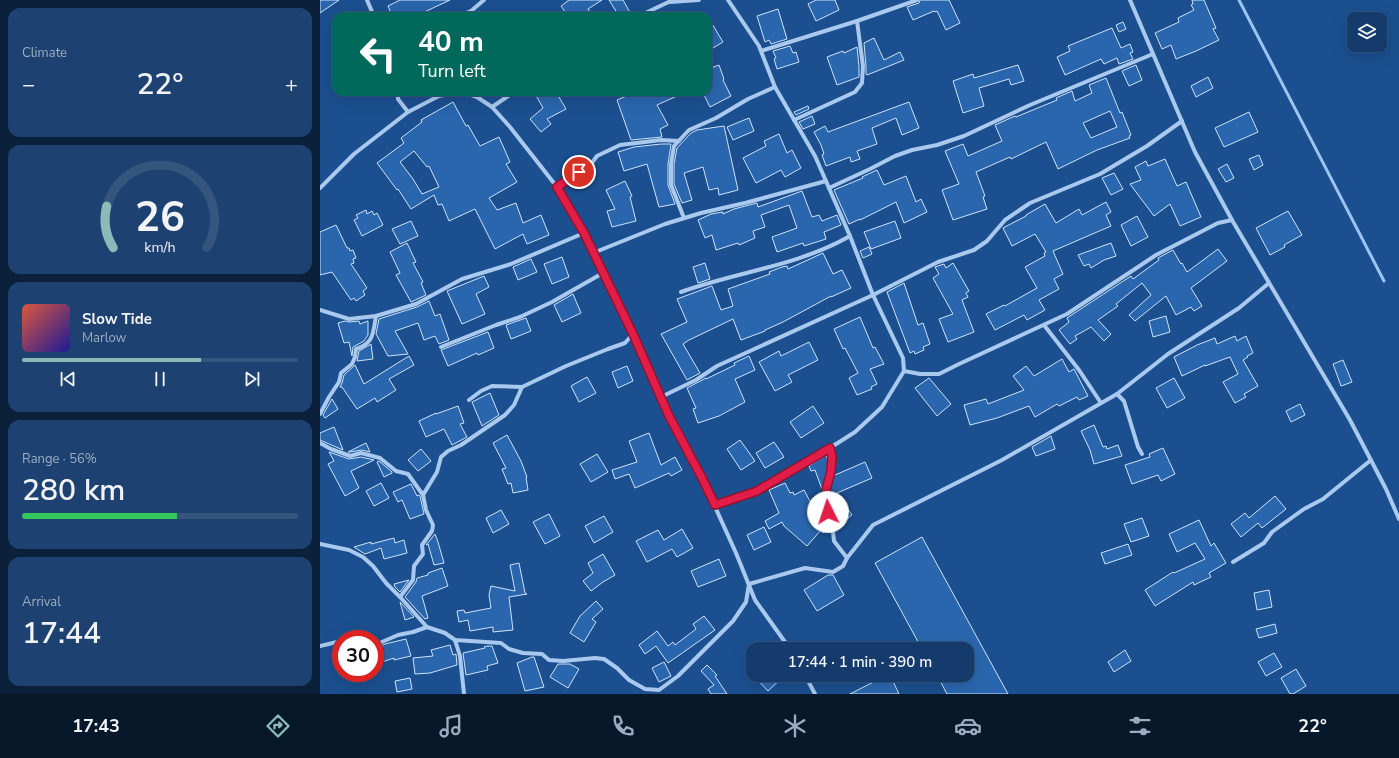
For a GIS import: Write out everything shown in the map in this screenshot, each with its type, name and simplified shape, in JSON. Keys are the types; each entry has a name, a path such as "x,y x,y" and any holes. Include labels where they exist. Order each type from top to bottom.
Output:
{"street":[{"path":"367,0 372,12"},
{"path":"468,12 484,0"},
{"path":"648,12 671,1 699,0"},
{"path":"715,505 757,491 855,432 882,407 904,371 903,358 873,294 850,236 815,156 775,87 760,51 728,0"},
{"path":"760,51 857,21 917,0"},
{"path":"1130,0 1195,152 1232,220 1350,420 1386,489 1399,519"},
{"path":"794,120 855,92 862,83 863,66 857,21"},
{"path":"829,188 895,156 964,136 1030,105 1153,54"},
{"path":"684,218 671,185 671,164 674,146 689,130 716,118 748,99 775,87"},
{"path":"398,96 398,99 408,112"},
{"path":"320,188 354,154 408,112 439,96"},
{"path":"474,96 492,107 510,127 557,187 584,233 633,334 669,416 715,505 755,600 785,642"},
{"path":"492,107 508,96"},
{"path":"661,397 696,380 717,366 873,294 938,262 974,250 987,242 1005,220 1030,203 1100,174 1147,146 1182,121"},
{"path":"557,187 591,164 597,156 620,145 661,140 679,141"},
{"path":"593,253 665,224 684,218 826,181"},
{"path":"904,371 920,374 939,374 1067,314 1156,255 1218,223 1232,220"},
{"path":"320,310 349,319 376,316 416,304 462,279 511,264 584,233"},
{"path":"681,292 812,254 836,244 850,236"},
{"path":"441,347 520,317 552,302 603,272"},
{"path":"749,584 806,568 833,572 843,566 847,558 873,526 1002,460 1117,394 1168,354 1239,308 1269,283"},
{"path":"320,414 339,382 341,373 352,364 355,358 356,349 369,342 373,334 376,316"},
{"path":"1044,325 1079,370 1101,403"},
{"path":"469,400 481,391 492,386 522,387 625,343 633,334"},
{"path":"423,496 437,472 441,457 505,415 514,405 522,387"},
{"path":"1117,394 1124,401 1138,447 1142,454"},
{"path":"320,443 350,456 361,453 380,458 396,471 408,474 423,496 426,510 433,525 432,531 422,545 423,554 414,566 412,580 400,596"},
{"path":"830,448 832,457 831,471 826,490 828,512 832,523 834,540 847,558"},
{"path":"1233,562 1264,543 1272,532 1304,509 1323,499 1371,460"},
{"path":"320,544 349,550 363,557 373,566 386,584 400,596 427,627 445,632 455,640 460,656 464,694"},
{"path":"455,640 501,643 509,648 523,653 542,654 549,660 563,661 595,658 604,659 617,668 629,680 645,689 659,690 678,676 733,621 746,602 749,584"},
{"path":"384,641 398,635 427,627"},
{"path":"320,646 332,643"},
{"path":"808,682 815,694"}],"building":[{"path":"320,0 339,0 320,13"},
{"path":"400,0 450,0 424,12 390,12 388,6"},
{"path":"569,0 602,0 588,9 590,12 565,12 561,6"},
{"path":"609,0 623,0 630,12 616,12"},
{"path":"816,0 835,0 839,10 816,21 808,4"},
{"path":"920,0 949,0 960,23 946,30 937,11 913,20 907,7 919,3"},
{"path":"1192,0 1204,0 1216,28 1213,29 1219,40 1176,59 1171,45 1162,49 1155,33 1179,22 1178,18 1194,10 1191,5 1193,4"},
{"path":"778,9 787,39 771,44 769,40 765,42 757,16"},
{"path":"1123,22 1126,29 1119,32 1116,25"},
{"path":"712,24 723,42 712,49"},
{"path":"1112,28 1121,48 1130,44 1133,52 1130,53 1133,59 1119,64 1117,58 1104,64 1101,59 1065,75 1057,57 1070,51 1068,46"},
{"path":"874,38 884,60 900,52 904,60 867,75 864,43"},
{"path":"790,46 793,53 796,52 799,62 777,69 774,59 776,58 773,51"},
{"path":"857,47 859,77 837,85 827,57 843,51 844,53"},
{"path":"719,65 724,79 723,80 731,96 710,107 704,96 712,96 712,68"},
{"path":"1018,65 1024,81 1011,85 1009,79 979,88 984,106 963,113 953,81 973,74 974,78"},
{"path":"1136,65 1142,80 1129,86 1122,71"},
{"path":"1208,77 1213,88 1196,97 1191,86"},
{"path":"1106,78 1120,113 1122,112 1131,135 1129,136 1130,138 1097,150 1058,169 1046,142 1011,159 1010,157 976,172 985,196 983,197 987,209 953,220 942,190 959,184 945,151 963,144 968,156 1002,141 995,125 1057,100 1056,98 1072,91 1075,101 1092,93 1089,85","holes":["1110,111 1117,127 1091,138 1083,123"]},
{"path":"536,96 558,96 566,109 547,119 551,124 541,132 530,119 543,108"},
{"path":"626,96 677,96 657,105 668,125 660,129 662,137 631,140 617,100"},
{"path":"453,102 466,126 468,125 480,146 499,137 510,162 506,164 517,182 489,198 497,210 516,203 523,223 541,215 549,235 527,244 523,234 495,249 475,209 449,221 442,204 438,205 434,195 411,209 398,189 397,190 377,163 404,143 401,138 422,122 421,120","holes":["414,151 427,167 429,166 439,187 422,194 400,162"]},
{"path":"909,102 919,128 902,135 896,118 872,128 877,144 857,151 860,159 851,162 850,157 826,166 822,155 824,154 821,145 814,132 825,126 828,132"},
{"path":"808,106 809,109 796,115 794,112"},
{"path":"1249,112 1258,132 1224,147 1215,128"},
{"path":"812,116 815,124 803,129 799,122"},
{"path":"749,118 754,131 733,140 727,127"},
{"path":"724,126 738,190 719,195 718,188 709,190 703,167 684,173 692,200 682,203 674,184 674,164 677,148 691,133 697,130"},
{"path":"779,134 787,153 792,150 801,168 785,177 781,170 756,183 743,158 766,146 764,141"},
{"path":"671,144 668,164 668,185 675,204 659,207 647,164 624,171 618,152 634,147"},
{"path":"1259,155 1263,165 1254,170 1249,159"},
{"path":"1165,159 1177,186 1186,182 1201,217 1180,226 1170,204 1154,216 1130,184 1141,180 1135,167 1146,161 1148,166"},
{"path":"1227,164 1234,178 1226,182 1218,169"},
{"path":"877,170 884,185 906,176 916,202 921,199 927,212 904,223 896,202 849,224 834,190 863,178 862,177"},
{"path":"1114,173 1123,189 1111,195 1102,178"},
{"path":"625,181 632,196 630,197 636,221 612,227 607,211 615,209 606,190"},
{"path":"802,191 812,217 819,215 822,221 837,215 841,225 824,232 826,239 804,246 803,243 777,252 772,237 797,228 789,205 761,215 765,227 753,231 755,238 739,245 738,243 716,250 712,235 705,238 698,220 711,214 723,212 723,214 734,209 757,203 758,207"},
{"path":"1106,202 1111,212 1106,215 1111,226 1053,251 1063,274 1054,279 1059,289 1039,300 1045,310 1027,320 1024,315 995,330 986,314 1004,305 1005,306 1037,288 1025,267 1045,256 1044,253 1046,252 1035,234 1012,246 1003,228 1045,204 1056,223 1079,209 1082,215"},
{"path":"366,210 367,214 372,211 374,215 377,213 383,225 362,236 354,220 358,218 356,215"},
{"path":"1288,211 1302,235 1270,255 1256,228"},
{"path":"1137,216 1148,237 1131,246 1121,225"},
{"path":"411,221 418,236 400,244 392,229"},
{"path":"895,221 901,238 871,249 864,232"},
{"path":"336,225 347,248 349,248 350,251 353,250 356,258 353,259 354,263 351,264 367,288 363,291 365,295 356,301 354,298 351,300 332,272 320,275 320,232"},
{"path":"407,243 416,262 413,263 423,282 421,283 426,295 411,302 396,275 400,273 390,252"},
{"path":"1111,243 1116,256 1104,260 1091,268 1089,264 1084,266 1078,255"},
{"path":"869,247 872,254 863,258 860,251"},
{"path":"1218,249 1227,261 1191,288 1202,306 1194,311 1191,307 1176,315 1166,296 1135,321 1129,315 1151,295 1142,283 1116,304 1118,306 1098,320 1111,334 1104,341 1091,327 1075,336 1077,339 1070,344 1059,330 1069,322 1067,318 1131,276 1133,279 1159,260 1158,258 1173,250 1187,272"},
{"path":"823,253 833,274 842,270 851,288 831,296 765,331 741,340 733,319 689,340 683,344 700,373 687,380 661,334 687,322 677,299 712,286 721,310 733,306 728,289 770,274 769,272 782,267 787,266 788,269"},
{"path":"562,257 569,277 552,284 544,264"},
{"path":"531,259 537,272 518,280 513,267"},
{"path":"705,263 710,279 698,283 693,267"},
{"path":"953,263 969,291 966,293 968,297 962,300 974,332 948,342 939,319 953,314 933,278 939,274 935,267 944,264 946,268"},
{"path":"484,276 489,287 476,294 485,314 462,324 447,291"},
{"path":"904,283 918,325 923,323 930,344 923,347 924,350 915,354 914,351 910,353 887,292"},
{"path":"573,294 581,313 562,322 554,305"},
{"path":"429,301 435,316 440,314 449,340 439,344 435,336 424,340 418,323 395,331 408,354 388,356 376,334 379,319 417,307"},
{"path":"1166,316 1170,332 1153,337 1149,321"},
{"path":"860,317 873,348 875,347 884,364 870,369 877,384 871,387 872,389 857,395 849,378 858,373 845,348 843,349 834,329"},
{"path":"526,318 531,331 511,339 506,325"},
{"path":"345,321 359,321 360,324 368,321 368,335 364,341 353,347 352,356 349,342 344,343 338,323"},
{"path":"488,332 494,348 478,355 477,353 448,366 441,350"},
{"path":"1235,336 1237,341 1246,336 1253,353 1243,360 1258,386 1244,394 1246,397 1235,403 1223,382 1238,374 1230,357 1205,365 1182,376 1174,357 1197,345 1215,338 1217,344"},
{"path":"809,342 818,360 788,375 792,382 775,391 759,362 779,351 781,356"},
{"path":"371,344 373,359 357,361 359,351"},
{"path":"409,356 414,365 389,379 396,390 377,402 375,398 357,409 342,387 340,387 344,375 355,365 364,384"},
{"path":"749,356 755,370 735,379 745,402 719,416 698,423 693,409 696,408 687,388 735,365 734,363"},
{"path":"1062,359 1069,372 1074,369 1088,396 1079,400 1077,397 1059,406 1057,404 1035,417 1029,406 997,418 970,425 964,405 986,399 988,404 1024,390 1013,376 1026,366 1034,376"},
{"path":"1343,360 1352,382 1341,386 1333,364"},
{"path":"627,366 633,381 618,388 612,372"},
{"path":"587,377 596,393 579,402 571,386"},
{"path":"929,378 951,404 937,416 915,388"},
{"path":"1174,378 1185,398 1167,408 1156,388"},
{"path":"490,393 499,415 482,426 472,402"},
{"path":"332,399 338,409 325,418 323,415"},
{"path":"1300,404 1305,415 1291,422 1286,411"},
{"path":"458,406 464,423 460,424 467,437 452,445 444,429 426,437 419,421 436,413"},
{"path":"813,406 824,423 801,438 790,422"},
{"path":"1094,425 1103,447 1106,446 1107,449 1118,445 1122,456 1094,464 1090,450 1081,431"},
{"path":"334,427 343,450 320,440 320,433"},
{"path":"649,433 661,465 675,457 682,470 671,476 669,473 635,488 629,474 615,479 612,470 637,462 629,441"},
{"path":"507,435 521,461 527,477 528,490 513,493 511,483 508,484 502,469 506,468 493,443"},
{"path":"1051,436 1055,449 1036,456 1032,447"},
{"path":"740,440 755,461 741,470 727,449"},
{"path":"774,442 784,457 765,468 756,453"},
{"path":"366,443 370,452 362,450 348,452"},
{"path":"1163,448 1175,474 1161,481 1158,475 1132,484 1125,465 1150,457 1149,454"},
{"path":"421,449 431,461 418,471 408,460"},
{"path":"329,452 349,459 361,457 374,460 351,471 359,488 345,496 328,464 334,461"},
{"path":"597,454 608,472 591,482 580,464"},
{"path":"826,455 828,460 828,470 823,492 815,470 811,471 809,466"},
{"path":"379,461 392,473 384,477 377,462"},
{"path":"865,462 872,478 837,493 852,515 836,527 831,512 830,490 834,474 835,475"},
{"path":"381,483 389,498 374,506 366,491"},
{"path":"785,483 790,493 793,492 794,495 804,490 811,503 823,495 825,513 829,524 829,532 828,529 823,533 821,530 807,546 784,526 782,522 769,529 765,521 779,513 769,490"},
{"path":"411,484 417,496 420,496 424,514 410,519 402,500 398,502 393,492"},
{"path":"1275,496 1286,509 1262,528 1258,523 1241,537 1231,524 1245,513 1249,518"},
{"path":"501,510 509,524 493,533 486,518"},
{"path":"549,514 560,536 545,544 533,522"},
{"path":"604,516 613,532 594,543 585,526"},
{"path":"1142,518 1149,536 1131,542 1124,524"},
{"path":"1199,520 1211,546 1214,543 1226,563 1209,573 1211,577 1194,585 1193,582 1155,606 1145,590 1173,572 1174,573 1205,559 1195,543 1177,552 1169,534"},
{"path":"764,527 771,542 754,550 747,535"},
{"path":"682,529 693,548 677,557 672,549 647,562 636,541 658,530 664,540"},
{"path":"435,534 444,563 434,565 428,544 426,545"},
{"path":"922,537 1008,694 947,694 941,682 974,682 974,642 918,642 875,563"},
{"path":"394,538 395,543 404,540 407,553 384,559 381,548 365,554 354,547 371,542 371,544"},
{"path":"1128,544 1132,555 1105,564 1101,553"},
{"path":"603,554 615,575 591,591 583,581 593,573 588,563"},
{"path":"719,559 726,576 698,587 691,571"},
{"path":"519,563 525,593 527,594 509,597 513,630 493,632 493,627 470,631 468,620 459,622 457,611 464,610 465,613 491,608 489,595 491,586 515,591 510,565"},
{"path":"442,568 448,586 422,596 428,618 425,619 405,597 416,582 417,578 428,575 428,573"},
{"path":"828,575 833,575 844,595 817,611 804,590"},
{"path":"409,580 400,592 395,587 394,584"},
{"path":"1269,590 1272,607 1257,610 1254,593"},
{"path":"596,601 603,609 592,619 596,622 584,642 570,633 580,616"},
{"path":"400,602 414,617 405,620"},
{"path":"704,616 715,630 668,663 656,646 645,654 639,645 657,631 668,646 673,642 675,645 696,629 693,624"},
{"path":"1275,624 1277,633 1259,638 1256,629"},
{"path":"406,639 411,656 394,660 394,658 384,661 385,644"},
{"path":"450,645 453,655 456,654 457,665 430,673 415,674 413,658 433,656 431,650"},
{"path":"492,646 498,663 487,666 488,670 466,675 463,653 485,648 484,647"},
{"path":"1125,650 1131,661 1114,672 1108,662"},
{"path":"1274,653 1282,667 1266,676 1258,662"},
{"path":"534,657 544,687 525,691 517,663"},
{"path":"664,662 671,676 659,682 652,668"},
{"path":"558,664 570,664 579,669 568,688 550,677"},
{"path":"707,665 717,675 715,676 727,694 711,694 708,689 714,685 701,671"},
{"path":"1296,669 1306,686 1293,694 1290,694 1281,678"},
{"path":"410,678 412,689 397,692 395,681"},
{"path":"760,682 778,682 768,691"},
{"path":"873,682 893,682 899,694 850,694"}],"waterway":[{"path":"1239,0 1384,281"}],"route":[{"path":"579,172 557,187 584,233 633,334 669,416 715,505 757,491 830,448 832,457 831,471 826,490 828,512"}]}
